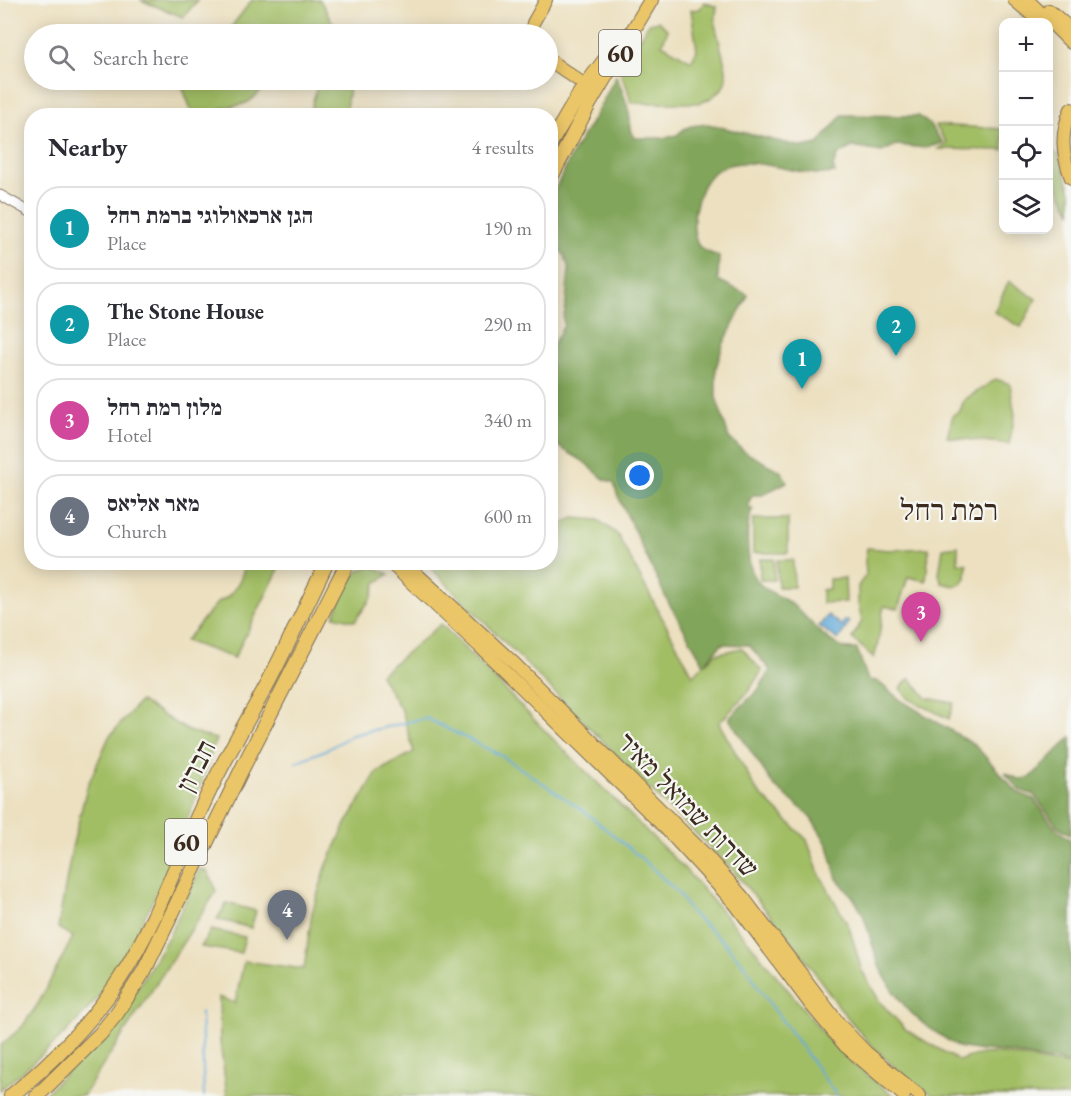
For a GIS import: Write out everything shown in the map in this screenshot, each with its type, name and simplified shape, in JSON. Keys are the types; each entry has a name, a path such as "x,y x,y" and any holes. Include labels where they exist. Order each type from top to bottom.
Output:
{"highway":[{"name":"60","path":"558,131 642,0"},
{"name":"60","path":"558,164 588,106 651,0"},
{"name":"חברון","path":"11,1096 46,1067 72,1040 99,1009 122,976 146,932 210,790 283,653 323,570"},
{"name":"חברון","path":"37,1096 100,1034 117,1013 144,971 243,767 344,570"}],"main road":[{"path":"532,24 546,0"},
{"path":"1014,0 1035,18"},
{"path":"1028,0 1071,43"},
{"path":"1038,0 1071,28"},
{"path":"1050,0 1071,28"},
{"path":"1053,36 1071,52"},
{"path":"558,66 570,73 583,90 588,106"},
{"path":"1071,109 1066,120 1063,139 1071,178"},
{"name":"שדרות שמואל מאיר","path":"398,570 671,834 735,904 810,1004 845,1046 904,1096"},
{"name":"שדרות שמואל מאיר","path":"413,570 523,673 705,854 743,897 847,1033 867,1053 920,1096"}],"street":[{"path":"0,195 24,208"}],"green space":[{"path":"140,0 198,0 183,17"},
{"path":"252,0 320,0 333,24 234,24"},
{"path":"704,2 717,7 715,24 726,69 726,80 722,89 700,103 631,103 620,72 649,23 658,21 668,30 662,44 691,61 697,50 691,10 700,9"},
{"path":"616,76 627,104 634,138 665,138 677,135 691,126 708,124 802,147 818,144 842,115 919,116 930,125 943,143 925,148 896,145 882,152 852,147 838,155 833,166 835,173 801,172 751,163 721,168 709,177 700,193 695,211 694,229 698,245 719,256 718,280 748,295 723,345 716,368 716,397 729,438 745,452 782,472 787,482 762,495 753,495 749,501 749,508 753,508 749,523 748,552 751,569 757,581 794,606 836,644 846,649 857,649 868,680 877,681 902,701 975,745 1017,792 1034,799 1055,828 1071,840 1071,1063 1064,1064 1058,1060 958,1047 926,1026 909,1011 893,991 879,966 863,914 853,897 837,879 828,846 820,832 808,814 774,786 730,720 730,717 759,689 770,670 749,645 722,644 704,664 666,598 614,483 604,479 583,461 558,446 558,336 564,325 569,268 558,247 558,183 574,150"},
{"path":"184,90 262,90 241,105 222,108 190,108"},
{"path":"316,90 349,90 346,108 311,108"},
{"path":"935,125 999,129 999,150 938,149 947,143"},
{"path":"1053,151 1059,155 1071,192 1071,211 1063,196 1053,171"},
{"path":"1009,281 1036,299 1021,327 994,312"},
{"path":"996,379 1010,384 1015,416 1009,444 947,437 953,415 960,411 964,400"},
{"path":"574,518 598,520 617,534 693,675 715,654 742,648 762,671 747,693 719,723 757,791 807,840 818,871 849,927 862,971 880,1002 906,1030 959,1061 974,1056 1001,1054 1071,1064 1071,1096 934,1096 902,1074 871,1045 843,1012 795,945 730,867 433,570 558,570 558,525"},
{"path":"753,519 788,519 788,553 753,553"},
{"path":"958,546 958,563 967,564 966,578 961,584 955,586 942,583 939,574 943,548"},
{"path":"867,548 889,550 929,548 926,581 908,577 898,609 884,606 874,658 852,638 862,621 858,604 858,586 866,575"},
{"path":"760,559 774,559 774,580 760,580"},
{"path":"777,560 793,560 794,587 778,587"},
{"path":"243,570 278,570 234,658 185,641 218,602 233,592"},
{"path":"380,570 389,574 376,583 372,597 355,621 334,616 347,584 357,572"},
{"path":"845,578 846,602 822,603 822,590 829,589 829,579"},
{"path":"441,624 683,867 748,941 829,1040 853,1064 894,1096 227,1096 220,1042 219,997 235,1003 244,961 304,969 312,913 326,867 346,824 377,772 414,752 402,711 380,675"},
{"path":"910,678 927,698 954,703 949,719 909,699 900,688"},
{"path":"140,701 188,731 216,739 198,792 155,895 110,981 91,1006 67,1031 0,1090 0,1046 22,1027 38,1004 73,937 58,928 72,848 87,787 109,737"},
{"path":"1071,737 1071,835 1057,826 1034,795 1020,790 1005,773 1019,779 1030,778"},
{"path":"200,869 207,871 216,892 83,1096 43,1096 121,1015 169,936"},
{"path":"227,903 256,911 251,928 217,919"},
{"path":"211,930 245,937 241,953 201,947"}],"water":[{"path":"828,615 842,626 844,620 849,621 838,640 819,626"}],"waterway":[{"path":"296,762 328,749 352,735 426,718 502,756 584,811 647,863 679,894 690,912 723,941 747,968 760,990 837,1096"},
{"path":"201,1012 204,1096"}],"place":[{"name":"The Stone House","path":"896,356"},
{"name":"הגן ארכאולוגי ברמת רחל","path":"802,389"},
{"name":"מלון רמת רחל","path":"921,642"},
{"name":"מאר אליאס","path":"287,940"}],"district":[{"name":"רמת רחל","path":"949,510"}]}
